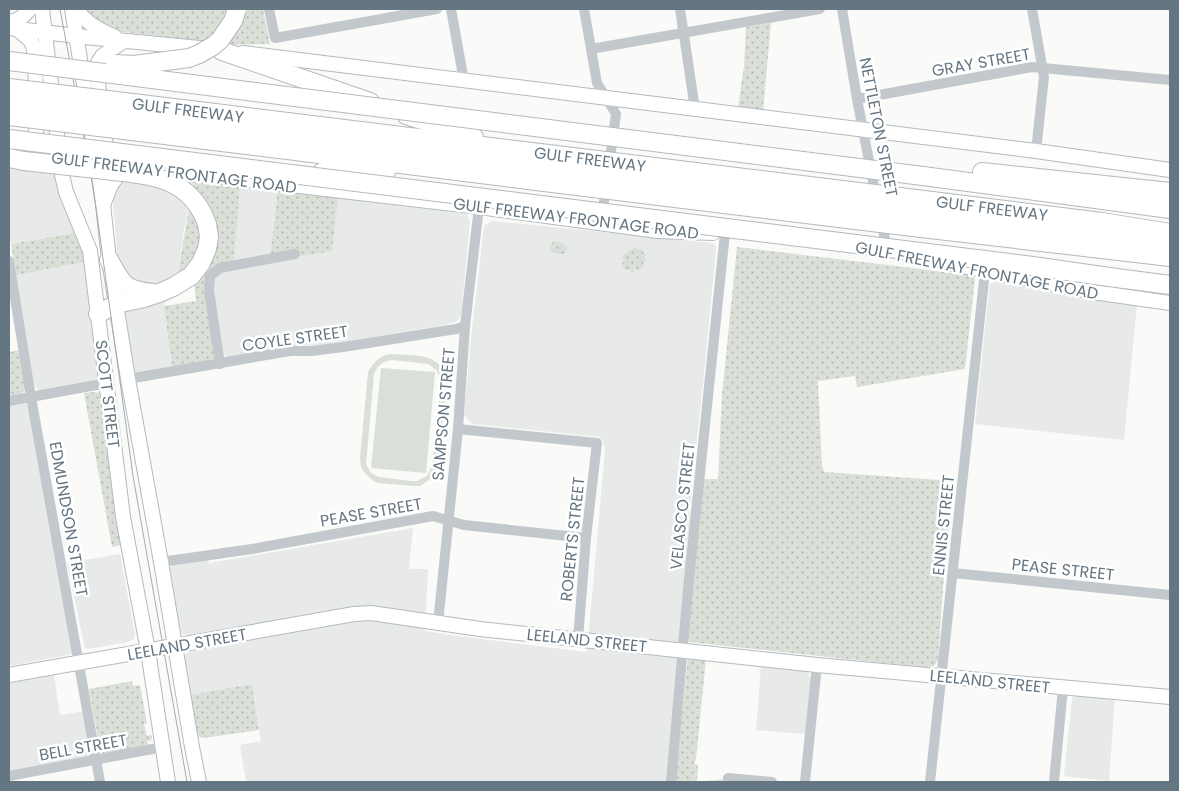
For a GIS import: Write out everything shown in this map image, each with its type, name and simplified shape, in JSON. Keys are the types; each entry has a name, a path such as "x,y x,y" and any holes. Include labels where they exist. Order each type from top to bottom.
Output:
{"highway":[{"path":"9,60 86,61 134,65 189,58 220,40 233,21 237,9"},
{"path":"222,51 429,123 520,151"},
{"path":"9,60 669,144 924,171 1170,192"},
{"name":"GULF FREEWAY","path":"9,88 218,128 475,173 538,167 1170,245"},
{"name":"GULF FREEWAY","path":"9,102 923,214 1122,252 1170,257"},
{"name":"GULF FREEWAY","path":"9,116 218,128 520,151 538,167"},
{"path":"9,139 1023,264 1170,285"},
{"path":"9,158 157,178 175,185 189,194 203,214 209,237 207,249 201,263 191,276 159,293 116,304 98,314"},
{"path":"924,171 1170,209"},
{"path":"187,173 475,173"},
{"name":"GULF FREEWAY","path":"923,214 1102,222 1170,233"},
{"path":"1122,252 1170,266"},
{"path":"109,260 124,285 132,290 159,293"}],"main road":[{"path":"12,27 30,9"},
{"name":"SCOTT STREET","path":"42,9 62,175 66,192 90,251 123,517 148,651 168,782"},
{"path":"74,9 95,28 124,41"},
{"name":"SCOTT STREET","path":"74,9 76,36 103,204 109,260 128,379 199,782"},
{"path":"12,27 863,129 1170,170"},
{"path":"9,147 26,144 34,138 38,124 34,49 31,41 12,27"},
{"path":"103,204 115,178 133,165 111,155 104,141 96,66 102,56 124,41"},
{"name":"GULF FREEWAY FRONTAGE ROAD","path":"9,153 133,165 658,231 758,235 887,251 1093,292 1170,303"},
{"name":"LEELAND STREET","path":"9,675 354,614 371,613 480,629 817,665 1170,697"}],"street":[{"path":"269,9 275,38 437,9"},
{"path":"451,9 464,81"},
{"path":"584,9 597,83 616,114 601,223"},
{"path":"680,9 695,109"},
{"path":"591,49 820,9"},
{"name":"NETTLETON STREET","path":"842,9 857,99 887,251"},
{"path":"1032,9 1044,77 1036,151"},
{"name":"GRAY STREET","path":"857,99 1032,66 1170,80"},
{"name":"SAMPSON STREET","path":"438,623 458,429 465,326 479,207"},
{"name":"VELASCO STREET","path":"671,782 689,580 725,233"},
{"path":"220,364 209,290 210,276 220,268 295,254"},
{"name":"EDMUNDSON STREET","path":"9,261 100,782"},
{"name":"ENNIS STREET","path":"930,782 984,271"},
{"name":"COYLE STREET","path":"128,379 290,351 312,351 342,347 465,326"},
{"path":"9,401 107,382"},
{"name":"ROBERTS STREET","path":"458,429 597,443 586,538 578,639"},
{"name":"PEASE STREET","path":"161,562 252,549 433,516 464,525 586,538"},
{"name":"PEASE STREET","path":"953,573 1170,595"},
{"path":"804,782 817,665"},
{"path":"1054,782 1063,688"},
{"name":"BELL STREET","path":"9,776 163,747"},
{"path":"728,778 772,782"}],"shaded area":[{"path":"80,9 232,9 210,42 106,29"},
{"path":"243,9 263,9 270,44 224,45"},
{"path":"771,23 763,111 738,107 744,66 746,27"},
{"path":"9,162 52,166 61,200 75,233 11,244 9,233"},
{"path":"120,180 195,180 184,230 177,277 164,306 172,368 136,373 134,369 118,267 113,198 114,190"},
{"path":"195,180 240,186 234,263 207,275 218,358 172,368 164,306 196,301 194,283 208,265 193,189"},
{"path":"240,186 278,190 270,256 234,263"},
{"path":"278,190 338,198 332,251 298,257 270,256"},
{"path":"338,198 466,214 470,221 461,315 459,319 445,325 324,345 297,346 227,358 224,355 213,284 215,275 219,272 331,251"},
{"path":"190,204 203,231 194,263 177,277"},
{"path":"492,221 712,243 716,246 693,474 668,782 246,782 240,745 261,741 252,684 189,695 183,658 185,655 188,652 224,645 221,630 187,635 182,634 178,630 168,573 173,565 208,559 209,563 413,528 409,569 428,569 425,631 587,652 605,450 603,441 600,437 473,424 464,415 484,226"},
{"path":"75,233 80,242 85,262 16,275 11,244"},
{"path":"558,241 567,247 565,254 555,253 550,250 550,245"},
{"path":"635,247 646,255 644,257 646,260 643,263 644,266 637,271 636,269 632,272 629,269 626,271 621,264 624,261 621,257"},
{"path":"737,247 970,275 975,278 965,369 857,387 855,376 818,381 822,465 824,472 954,481 945,559 938,660 934,666 927,667 689,642 688,635 702,479 718,479 722,395"},
{"path":"85,262 101,375 96,380 43,391 39,390 34,384 16,275"},
{"path":"995,281 1069,296 1137,305 1124,440 975,424 989,290 990,284"},
{"path":"19,350 26,387 21,393 9,396 9,352"},
{"path":"392,354 425,357 432,360 444,370 447,379 438,467 432,478 420,486 378,483 372,480 361,467 360,458 368,372 377,360","holes":["386,361 429,364 437,371 441,381 432,466 427,476 417,481 379,477 371,473 366,464 374,374 381,364"]},
{"path":"381,368 435,372 426,473 371,468"},
{"path":"95,392 103,396 122,545 112,547 84,393"},
{"path":"27,401 74,652 68,655 9,666 9,404"},
{"path":"120,554 135,635 133,640 127,642 89,649 85,648 67,563"},
{"path":"688,657 706,659 694,764 698,765 697,782 675,782"},
{"path":"761,666 807,670 811,679 805,734 756,730"},
{"path":"54,675 60,715 85,711 91,756 9,772 9,683"},
{"path":"132,681 133,686 140,685 147,723 144,724 147,736 152,735 152,738 147,741 148,745 106,754 103,753 100,750 89,689"},
{"path":"252,684 259,730 199,737 189,695"},
{"path":"1077,696 1115,698 1109,781 1064,776 1072,699"},
{"path":"725,779 726,782 697,782"}],"tram line":[{"path":"60,9 93,186 133,476 187,782"}]}
